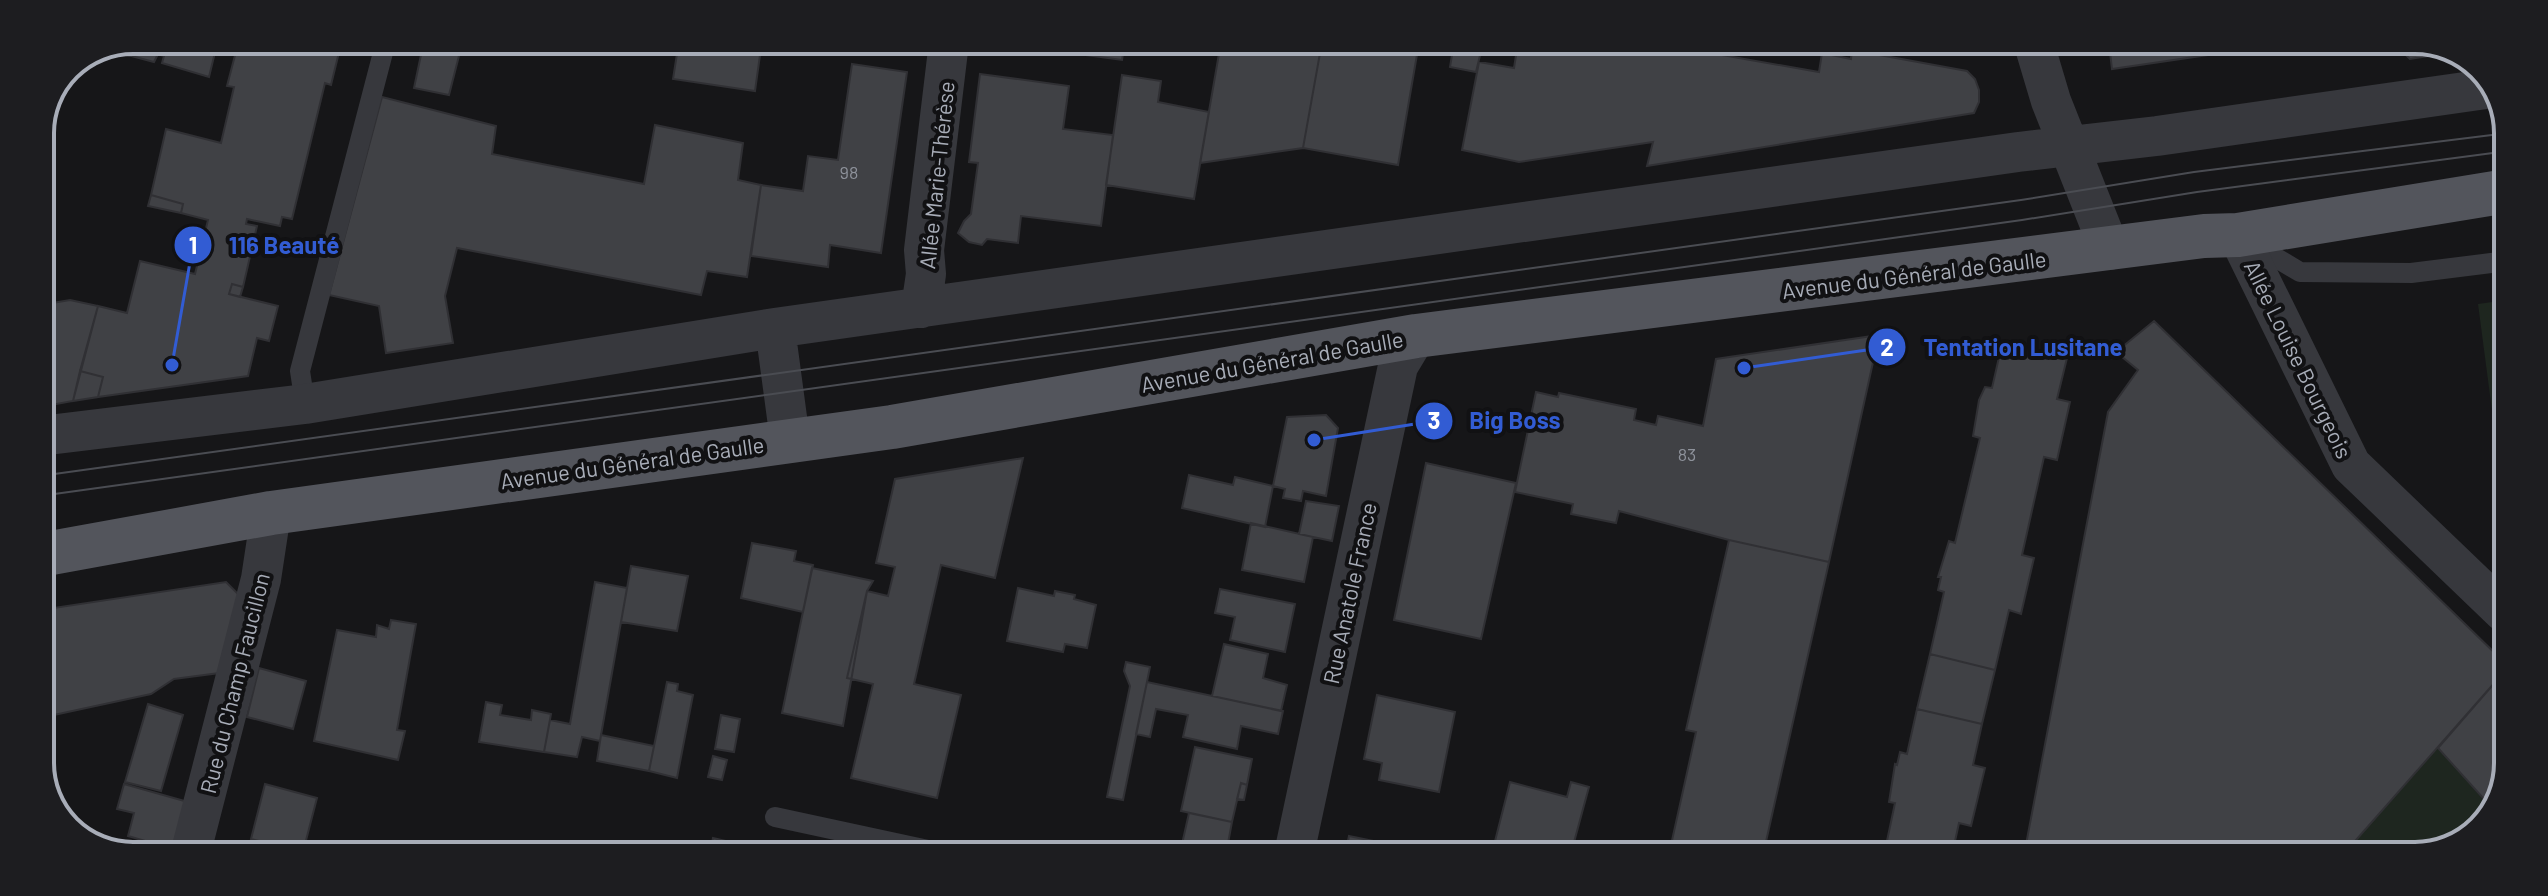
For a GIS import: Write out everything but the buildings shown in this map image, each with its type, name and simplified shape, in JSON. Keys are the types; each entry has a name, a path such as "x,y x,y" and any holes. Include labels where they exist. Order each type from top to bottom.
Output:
{"main road":[{"name":"Avenue du Général de Gaulle","path":"54,552 271,513 892,427 1416,336 2204,236 2238,235 2494,193"}],"street":[{"name":"Allée Marie-Thérèse","path":"921,308 926,274 924,250 948,54"},
{"path":"2037,54 2051,101 2110,250"},
{"path":"54,434 305,404 775,328 2481,90"},
{"name":"Allée Louise Bourgeois","path":"2238,235 2351,465 2494,602"},
{"path":"775,328 790,440"},
{"name":"Rue Anatole France","path":"1297,842 1398,366 1416,336"},
{"name":"Rue du Champ Faucillon","path":"193,842 261,579 271,513"}],"lane":[{"path":"305,404 300,371 383,54"},
{"path":"2238,235 2300,272 2411,273 2494,263"},
{"path":"775,817 891,842"}],"shaded area":[{"path":"2494,302 2494,425 2478,304"},
{"path":"2438,748 2485,800 2463,826 2441,838 2415,842 2354,842"}],"tram line":[{"path":"54,474 2021,200 2194,172 2494,135"},
{"path":"54,494 2494,153"}],"place":[{"name":"116 Beauté","path":"172,365"},
{"name":"Tentation Lusitane","path":"1744,368"},
{"name":"Big Boss","path":"1314,440"}]}
